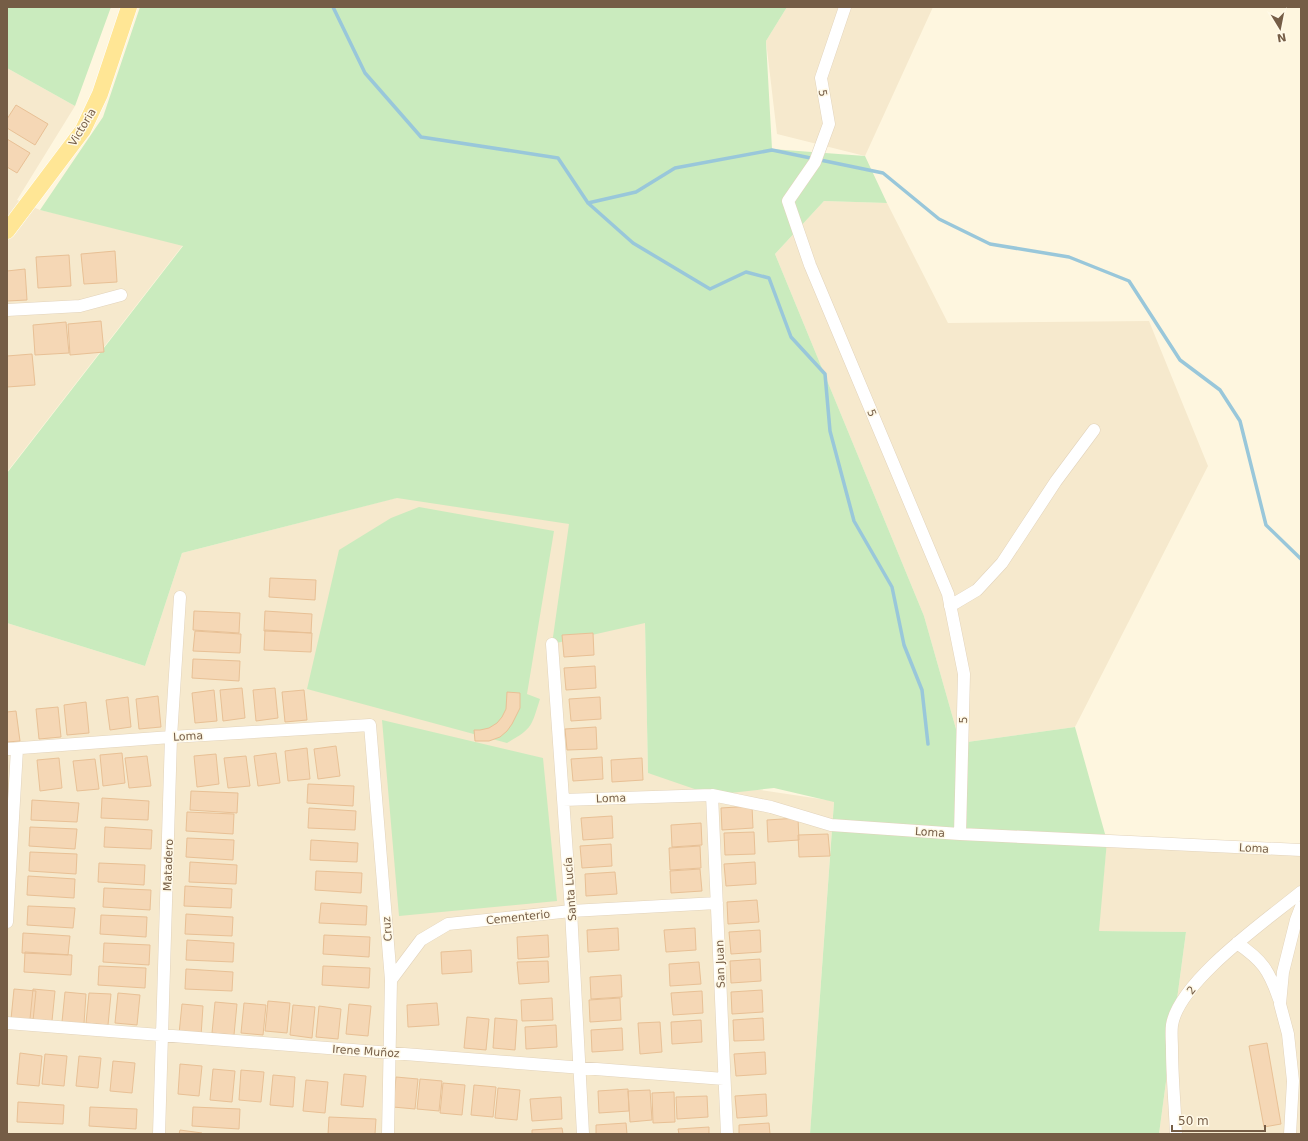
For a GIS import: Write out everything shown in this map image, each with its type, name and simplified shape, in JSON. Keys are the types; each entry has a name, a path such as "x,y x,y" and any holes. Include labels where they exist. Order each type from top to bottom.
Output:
{"main road":[{"name":"Victoria","path":"7,231 83,130 100,94 129,7"}],"street":[{"name":"5","path":"845,7 821,78 829,124 815,162 788,201 810,265 945,586 964,674 960,834"},
{"path":"7,310 80,306 120,295"},
{"path":"950,606 977,590 1002,563 1056,481 1094,430"},
{"name":"Matadero","path":"159,1134 171,737 180,597"},
{"name":"Santa Lucía","path":"552,644 571,911 583,1134"},
{"name":"Loma","path":"12,749 171,737 370,725"},
{"name":"Cruz","path":"370,725 391,980 388,1134"},
{"path":"7,922 12,749"},
{"name":"Loma","path":"563,800 712,794 771,807 831,825 960,834 1301,850"},
{"name":"San Juan","path":"712,794 727,1134"},
{"name":"2","path":"1176,1134 1172,1062 1172,1024 1181,1003 1224,954 1301,892"},
{"name":"Cementerio","path":"391,980 421,940 448,924 571,911 717,902"},
{"path":"1280,1004 1283,972 1296,920 1301,907"},
{"path":"1237,943 1254,954 1264,967 1273,984 1280,1004 1288,1034 1293,1081 1290,1134"},
{"name":"Irene Muñoz","path":"7,1023 724,1079"}],"shaded area":[{"path":"787,7 933,7 865,156 777,134 766,41"},
{"path":"7,68 75,106 17,200 40,210 183,245 7,472"},
{"path":"824,201 887,203 948,323 1149,321 1208,466 1075,727 960,743 924,616 775,254"},
{"path":"415,493 570,524 645,622 648,773 834,801 810,1134 7,1134 7,623 145,666 182,553"},
{"path":"1107,841 1301,856 1301,1134 1159,1134 1186,932 1098,931"}],"green space":[{"path":"7,7 111,7 75,106 7,68"},
{"path":"140,7 787,7 766,41 772,149 865,156 887,203 824,201 775,254 924,616 960,743 1075,727 1107,841 1099,931 1186,932 1159,1134 810,1134 834,802 774,788 712,795 648,773 645,623 552,644 569,524 397,498 182,553 145,666 7,623 7,473 183,246 40,210 103,117"},
{"path":"419,507 554,531 527,694 540,699 535,716 530,726 522,734 507,743 307,689 339,550 391,518"},
{"path":"382,720 543,758 557,901 399,916"}],"building":[{"path":"16,105 48,124 35,145 7,128 7,119"},
{"path":"7,139 30,153 17,173 7,167"},
{"path":"115,251 117,282 84,284 81,254"},
{"path":"69,255 71,286 38,288 36,257"},
{"path":"25,269 27,300 7,301 7,271"},
{"path":"101,321 104,352 70,355 68,324"},
{"path":"66,322 69,353 35,355 33,325"},
{"path":"32,354 35,385 7,387 7,356"},
{"path":"270,578 316,580 315,600 269,597"},
{"path":"194,611 240,613 239,633 193,630"},
{"path":"265,611 312,614 311,633 264,631"},
{"path":"265,630 312,633 311,652 264,650"},
{"path":"195,631 241,634 240,653 193,651"},
{"path":"593,633 594,655 564,657 562,635"},
{"path":"193,659 240,661 239,681 192,678"},
{"path":"595,666 596,688 566,690 564,668"},
{"path":"242,688 245,718 223,721 220,690"},
{"path":"275,688 278,718 256,721 253,690"},
{"path":"214,690 217,721 195,723 192,693"},
{"path":"304,690 307,720 285,722 282,692"},
{"path":"507,692 520,693 520,708 512,724 500,737 489,741 475,741 474,730 489,728 497,723 502,717 506,709"},
{"path":"158,696 161,727 139,729 136,699"},
{"path":"128,697 131,727 110,730 106,700"},
{"path":"600,697 601,719 571,721 569,699"},
{"path":"86,702 89,733 67,735 64,705"},
{"path":"58,707 61,737 39,739 36,709"},
{"path":"16,711 20,741 7,742 7,712"},
{"path":"596,727 597,749 567,750 565,729"},
{"path":"336,746 340,776 318,779 314,749"},
{"path":"307,748 310,779 288,781 285,751"},
{"path":"122,753 125,783 103,786 100,755"},
{"path":"276,753 280,783 258,786 254,756"},
{"path":"216,754 219,784 197,787 194,756"},
{"path":"147,756 151,786 129,788 125,758"},
{"path":"246,756 250,786 228,788 224,758"},
{"path":"602,757 603,779 573,781 571,759"},
{"path":"59,758 62,788 40,791 37,760"},
{"path":"642,758 643,780 612,782 611,760"},
{"path":"95,759 99,789 77,791 73,761"},
{"path":"308,784 354,786 353,806 307,803"},
{"path":"191,791 238,793 237,813 190,810"},
{"path":"102,798 149,801 148,820 101,818"},
{"path":"32,800 79,803 77,822 31,820"},
{"path":"752,806 753,828 722,830 721,808"},
{"path":"309,808 356,811 355,830 308,828"},
{"path":"187,812 234,814 233,834 186,831"},
{"path":"612,816 613,838 583,840 581,818"},
{"path":"798,818 799,840 768,842 767,820"},
{"path":"701,823 702,845 672,847 671,825"},
{"path":"30,827 77,829 75,849 29,846"},
{"path":"105,827 152,830 151,849 104,847"},
{"path":"754,832 755,854 725,855 724,833"},
{"path":"828,834 830,856 799,857 798,835"},
{"path":"187,838 234,840 233,860 186,857"},
{"path":"311,840 358,843 357,862 310,860"},
{"path":"611,844 612,866 582,868 580,846"},
{"path":"700,846 701,868 670,870 669,848"},
{"path":"30,852 77,854 76,874 29,871"},
{"path":"190,862 237,865 236,884 189,882"},
{"path":"755,862 756,884 726,886 724,864"},
{"path":"99,863 145,865 144,885 98,882"},
{"path":"700,869 702,891 671,893 670,871"},
{"path":"316,871 362,873 361,893 315,890"},
{"path":"615,872 617,894 586,896 585,874"},
{"path":"28,876 75,879 74,898 27,895"},
{"path":"185,886 232,889 231,908 184,906"},
{"path":"104,888 151,890 150,910 103,907"},
{"path":"757,900 759,922 728,924 727,902"},
{"path":"321,903 367,906 366,925 319,923"},
{"path":"28,906 75,908 73,928 27,925"},
{"path":"186,914 233,917 232,936 185,934"},
{"path":"101,915 147,917 146,937 100,934"},
{"path":"618,928 619,950 588,952 587,930"},
{"path":"695,928 696,950 666,952 664,930"},
{"path":"760,930 761,952 731,954 729,932"},
{"path":"23,933 70,936 68,955 22,953"},
{"path":"324,935 370,937 369,957 323,954"},
{"path":"548,935 549,957 518,959 517,937"},
{"path":"187,940 234,943 233,962 186,960"},
{"path":"104,943 150,945 149,965 103,962"},
{"path":"471,950 472,972 442,974 441,952"},
{"path":"25,952 72,955 71,975 24,972"},
{"path":"760,959 761,981 731,983 730,961"},
{"path":"548,961 549,982 519,984 517,962"},
{"path":"699,962 701,984 670,986 669,964"},
{"path":"99,966 146,968 145,988 98,985"},
{"path":"323,966 370,968 369,988 322,985"},
{"path":"186,969 233,972 232,991 185,989"},
{"path":"621,975 622,997 591,999 590,977"},
{"path":"14,989 36,991 33,1021 11,1019"},
{"path":"33,989 55,991 52,1021 30,1019"},
{"path":"762,990 763,1012 732,1014 731,992"},
{"path":"702,991 703,1013 673,1015 671,993"},
{"path":"65,992 86,994 84,1024 62,1022"},
{"path":"89,993 111,994 108,1025 86,1023"},
{"path":"118,993 140,995 137,1025 115,1023"},
{"path":"552,998 553,1020 522,1021 521,1000"},
{"path":"620,998 621,1020 590,1022 589,1000"},
{"path":"268,1001 290,1003 287,1033 265,1031"},
{"path":"215,1002 237,1004 234,1035 212,1033"},
{"path":"244,1003 266,1005 263,1035 241,1033"},
{"path":"437,1003 439,1025 408,1027 407,1005"},
{"path":"182,1004 203,1006 201,1036 179,1034"},
{"path":"349,1004 371,1006 368,1036 346,1034"},
{"path":"293,1005 315,1007 312,1038 290,1035"},
{"path":"319,1006 341,1009 338,1039 316,1037"},
{"path":"467,1017 489,1019 486,1050 464,1048"},
{"path":"495,1018 517,1020 515,1050 493,1048"},
{"path":"763,1018 764,1040 734,1041 733,1020"},
{"path":"701,1020 702,1042 672,1044 671,1022"},
{"path":"660,1022 662,1052 640,1054 638,1023"},
{"path":"556,1025 557,1047 526,1049 525,1027"},
{"path":"622,1028 623,1050 592,1052 591,1030"},
{"path":"1267,1043 1281,1124 1264,1127 1249,1046"},
{"path":"765,1052 766,1074 736,1076 734,1054"},
{"path":"20,1053 42,1056 39,1086 17,1084"},
{"path":"45,1054 67,1056 64,1086 42,1084"},
{"path":"79,1056 101,1058 98,1088 76,1086"},
{"path":"113,1061 135,1063 132,1093 110,1091"},
{"path":"180,1064 202,1066 199,1096 178,1094"},
{"path":"213,1069 235,1071 232,1102 210,1100"},
{"path":"241,1070 264,1072 261,1102 239,1100"},
{"path":"344,1074 366,1076 363,1107 341,1105"},
{"path":"273,1075 295,1077 293,1107 270,1105"},
{"path":"396,1077 418,1079 415,1109 393,1107"},
{"path":"420,1079 442,1081 439,1111 417,1109"},
{"path":"306,1080 328,1082 325,1113 303,1111"},
{"path":"443,1083 465,1085 462,1115 440,1113"},
{"path":"474,1085 496,1087 493,1117 471,1115"},
{"path":"498,1088 520,1090 517,1120 495,1118"},
{"path":"628,1089 629,1111 599,1113 598,1091"},
{"path":"650,1090 652,1120 630,1122 628,1091"},
{"path":"674,1092 675,1122 653,1123 652,1093"},
{"path":"766,1094 767,1116 737,1118 735,1096"},
{"path":"707,1096 708,1117 677,1119 676,1097"},
{"path":"561,1097 562,1119 532,1121 530,1099"},
{"path":"18,1102 64,1105 63,1124 17,1122"},
{"path":"90,1107 137,1109 136,1129 89,1126"},
{"path":"193,1107 240,1109 239,1129 192,1126"},
{"path":"329,1117 376,1119 375,1134 328,1134"},
{"path":"626,1123 627,1134 596,1134 596,1125"},
{"path":"769,1123 770,1134 739,1134 739,1125"},
{"path":"709,1127 709,1134 679,1134 678,1129"},
{"path":"562,1128 563,1134 532,1134 532,1130"},
{"path":"180,1130 202,1133 202,1134 179,1134"}],"waterway":[{"path":"333,7 365,73 421,137 558,158 588,203 633,243 710,289 746,272 769,278 791,337 825,374 830,431 854,521 892,587 904,645 922,690 928,744"},
{"path":"588,203 636,192 675,168 772,150 883,173 939,219 990,244 1069,257 1129,281 1180,360 1220,390 1240,421 1266,525 1301,559"}]}
